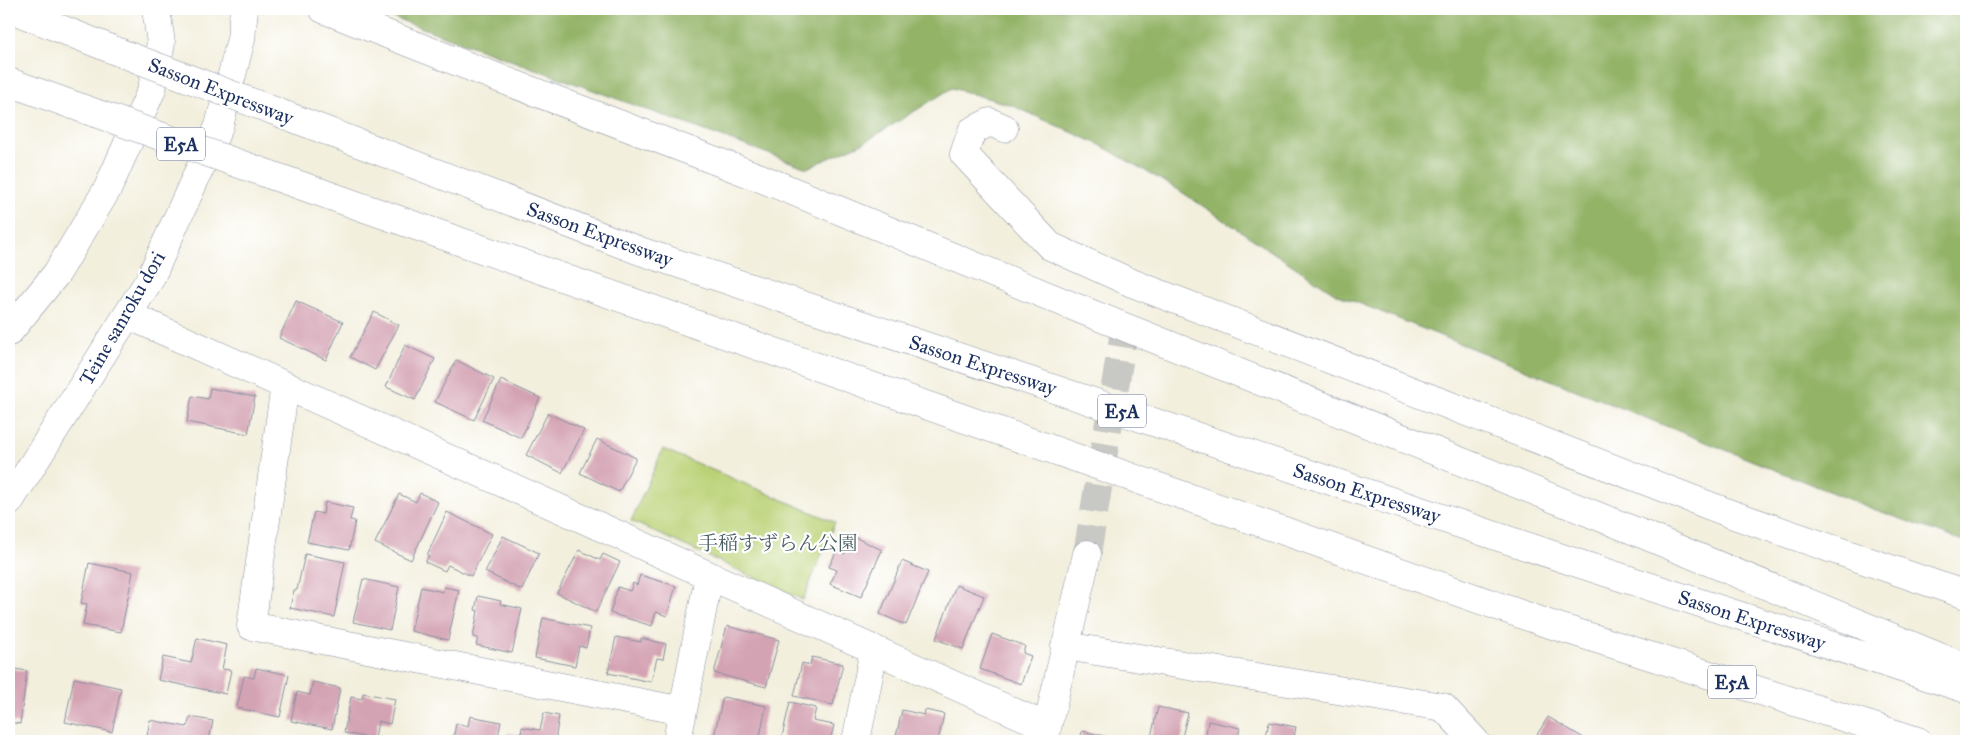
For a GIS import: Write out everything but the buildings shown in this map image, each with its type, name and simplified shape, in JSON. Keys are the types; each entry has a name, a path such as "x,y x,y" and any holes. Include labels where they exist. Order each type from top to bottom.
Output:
{"main road":[{"name":"Sasson Expressway","path":"11,9 122,54 650,254 1565,559 1966,689"},
{"path":"9,332 57,273 108,188 152,89 161,43 156,9"},
{"name":"Teine sanroku dori","path":"9,502 150,279 219,126 241,38 244,9"},
{"path":"323,9 500,79 758,177 1082,310 1630,529 1966,668"},
{"name":"E5A","path":"9,82 1546,623 1918,741"},
{"path":"1004,128 990,122 972,131 964,154 1050,246 1130,296 1730,514 1966,596"},
{"path":"128,315 874,650 1046,734 1087,554"},
{"path":"285,385 251,626 683,711"},
{"path":"677,741 709,576"},
{"path":"1065,646 1443,708 1475,741"},
{"path":"856,741 874,650"}],"green space":[{"path":"370,9 1966,9 1966,542 1873,509 1336,294 1177,189 1100,145 1011,105 952,88 865,142 807,168"},
{"name":"手稲すずらん公園","path":"663,449 835,522 803,600 631,521"}],"tunnel":[{"path":"1087,554 1128,308"}]}
